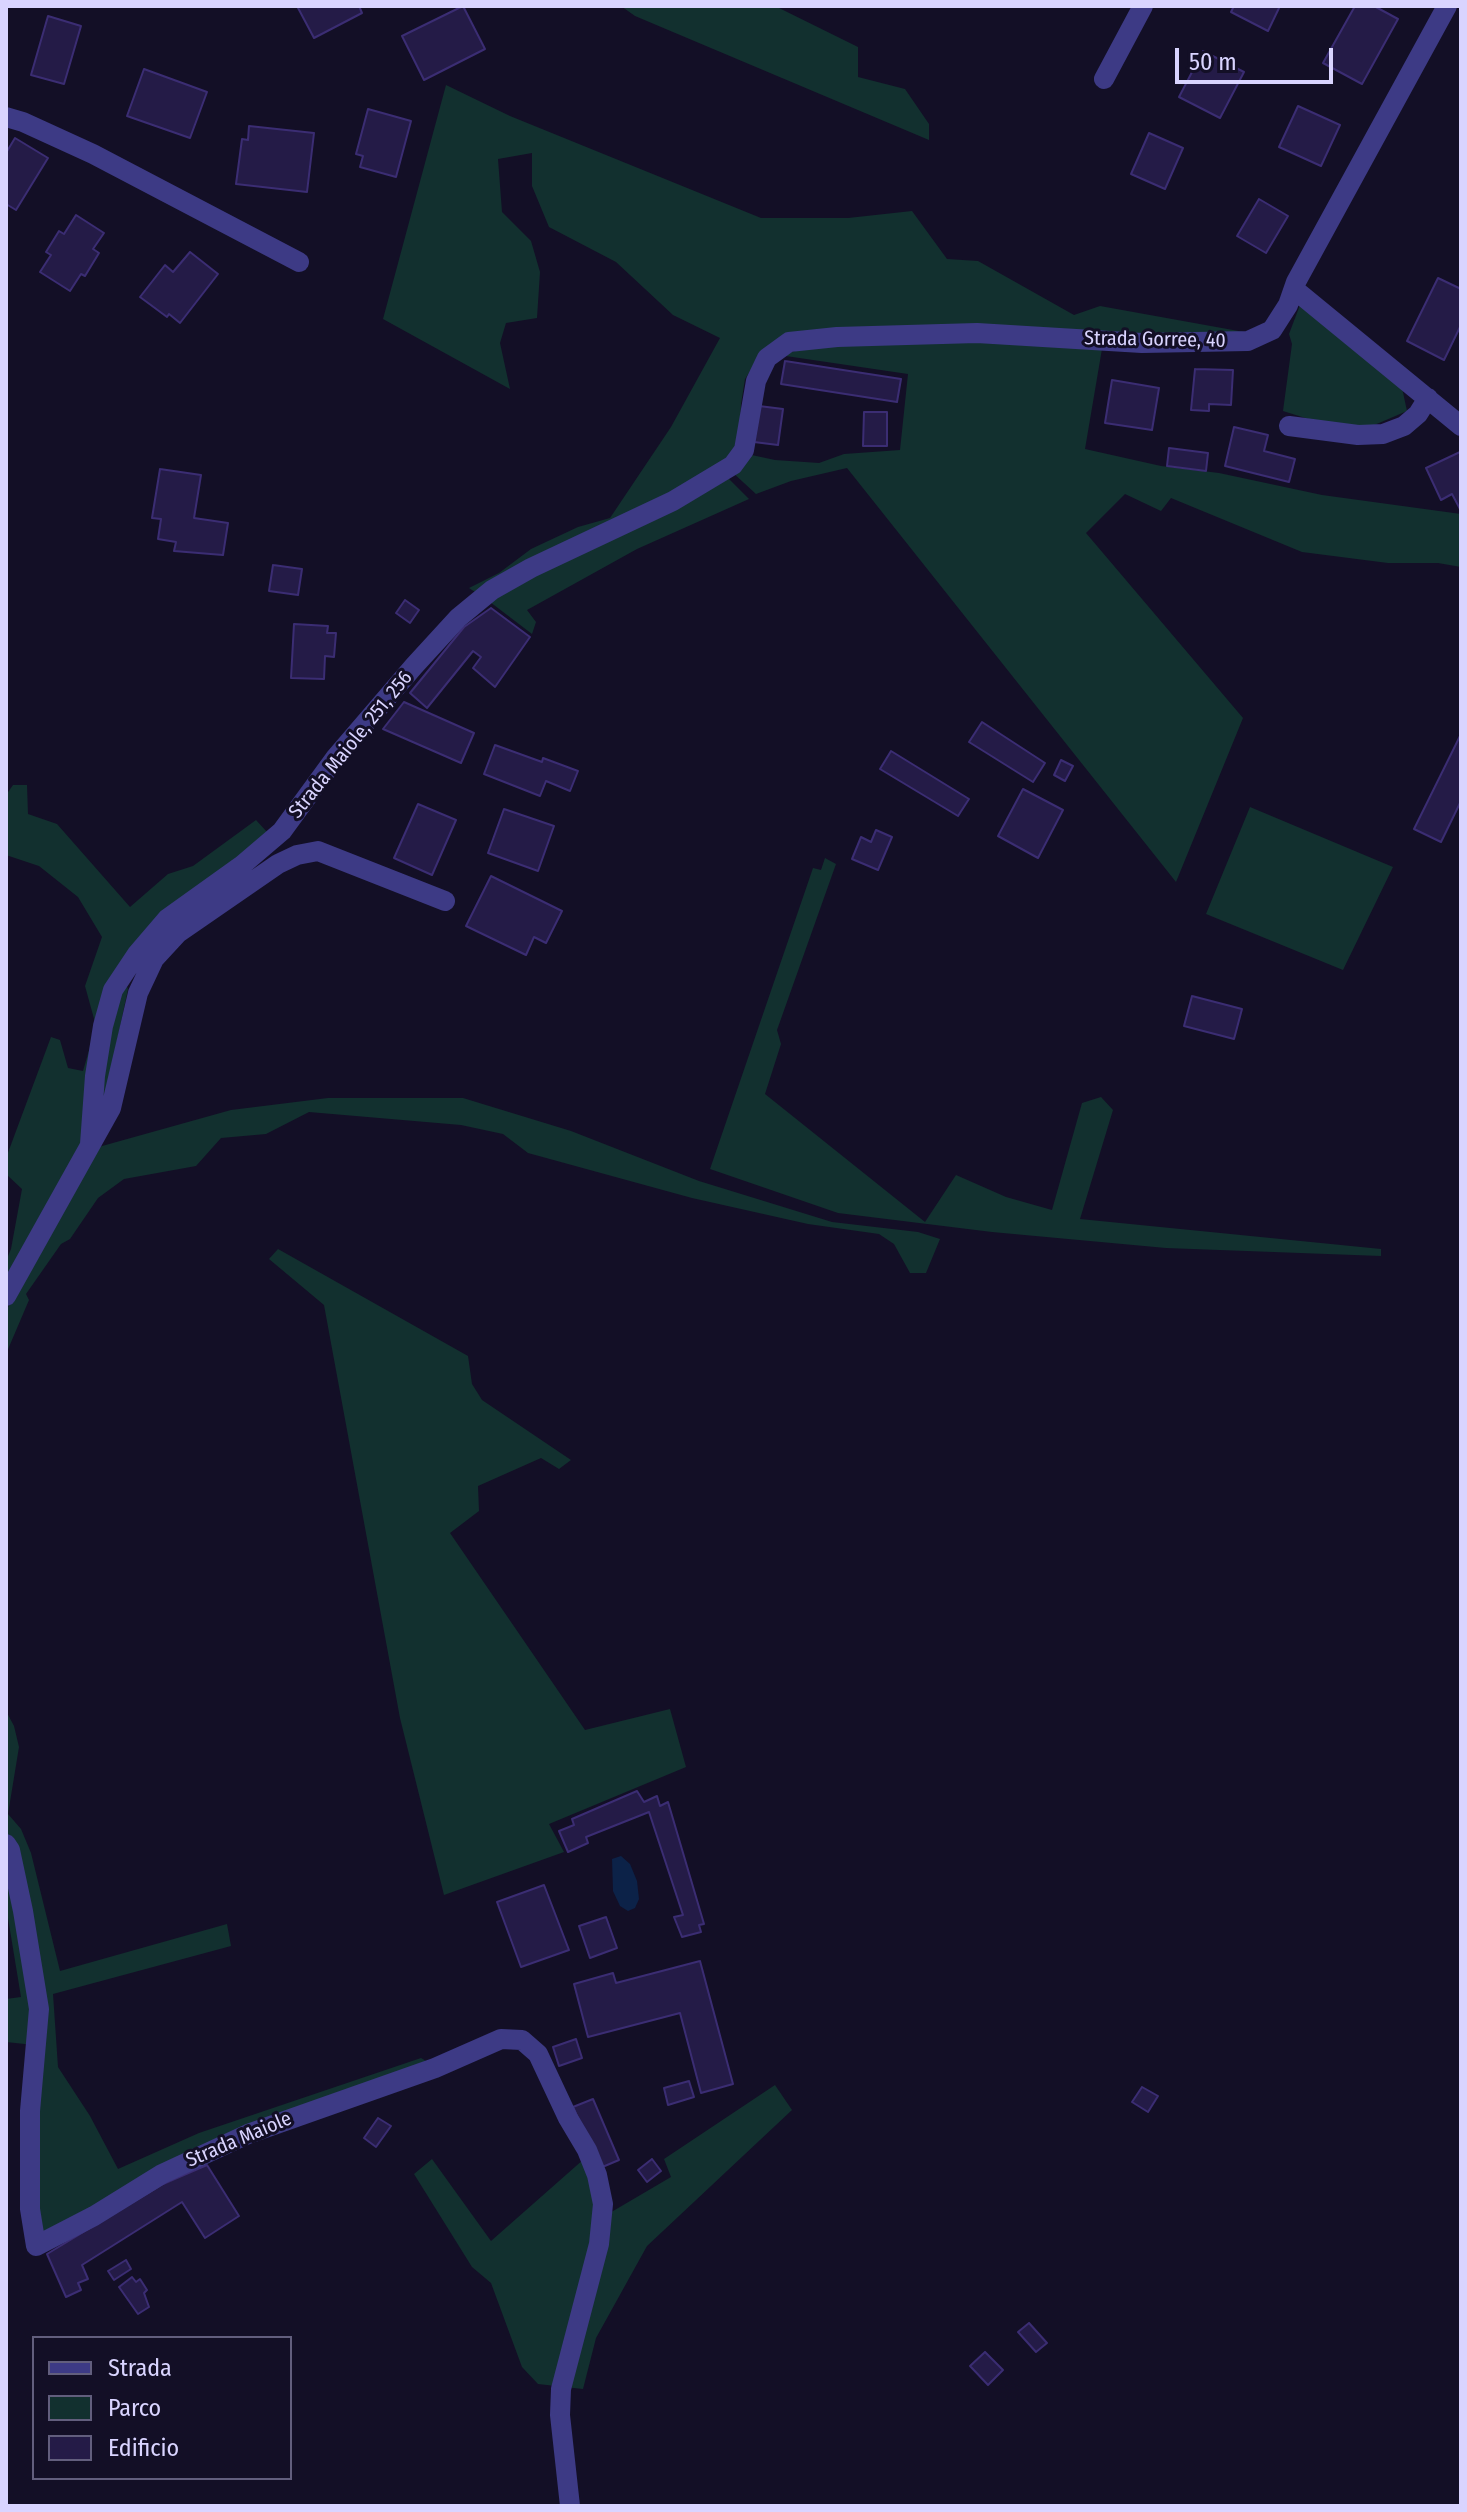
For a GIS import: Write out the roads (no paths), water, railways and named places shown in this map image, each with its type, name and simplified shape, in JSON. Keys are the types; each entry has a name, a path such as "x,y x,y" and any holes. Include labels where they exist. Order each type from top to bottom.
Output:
{"street":[{"path":"1104,79 1143,6"},
{"name":"Strada Gorree, 40","path":"744,450 756,381 767,358 789,342 926,332 1142,343 1248,341 1272,330 1447,6"},
{"path":"6,117 93,154 299,262"},
{"path":"1294,289 1461,426"},
{"path":"1289,426 1358,435 1383,434 1404,426 1418,414 1428,398"},
{"name":"Strada Maiole, 251, 256","path":"90,1144 95,1076 103,1026 113,990 137,954 167,919 241,866 282,831 336,757 414,666 458,618 492,590 713,479 733,465 744,450"},
{"path":"6,1296 111,1108 138,993 154,959 178,933 278,864 297,855 318,851 445,901"},
{"name":"Strada Maiole","path":"6,1844 10,1850 23,1911 39,2009 30,2111 30,2209 36,2246 94,2216 162,2174 248,2134 435,2068 501,2039 522,2040 538,2054 587,2150 597,2175 603,2204 599,2244 561,2389 560,2415 570,2506"}],"water":[{"path":"621,1856 630,1864 637,1881 639,1899 635,1908 628,1911 620,1906 613,1891 612,1859"}]}
